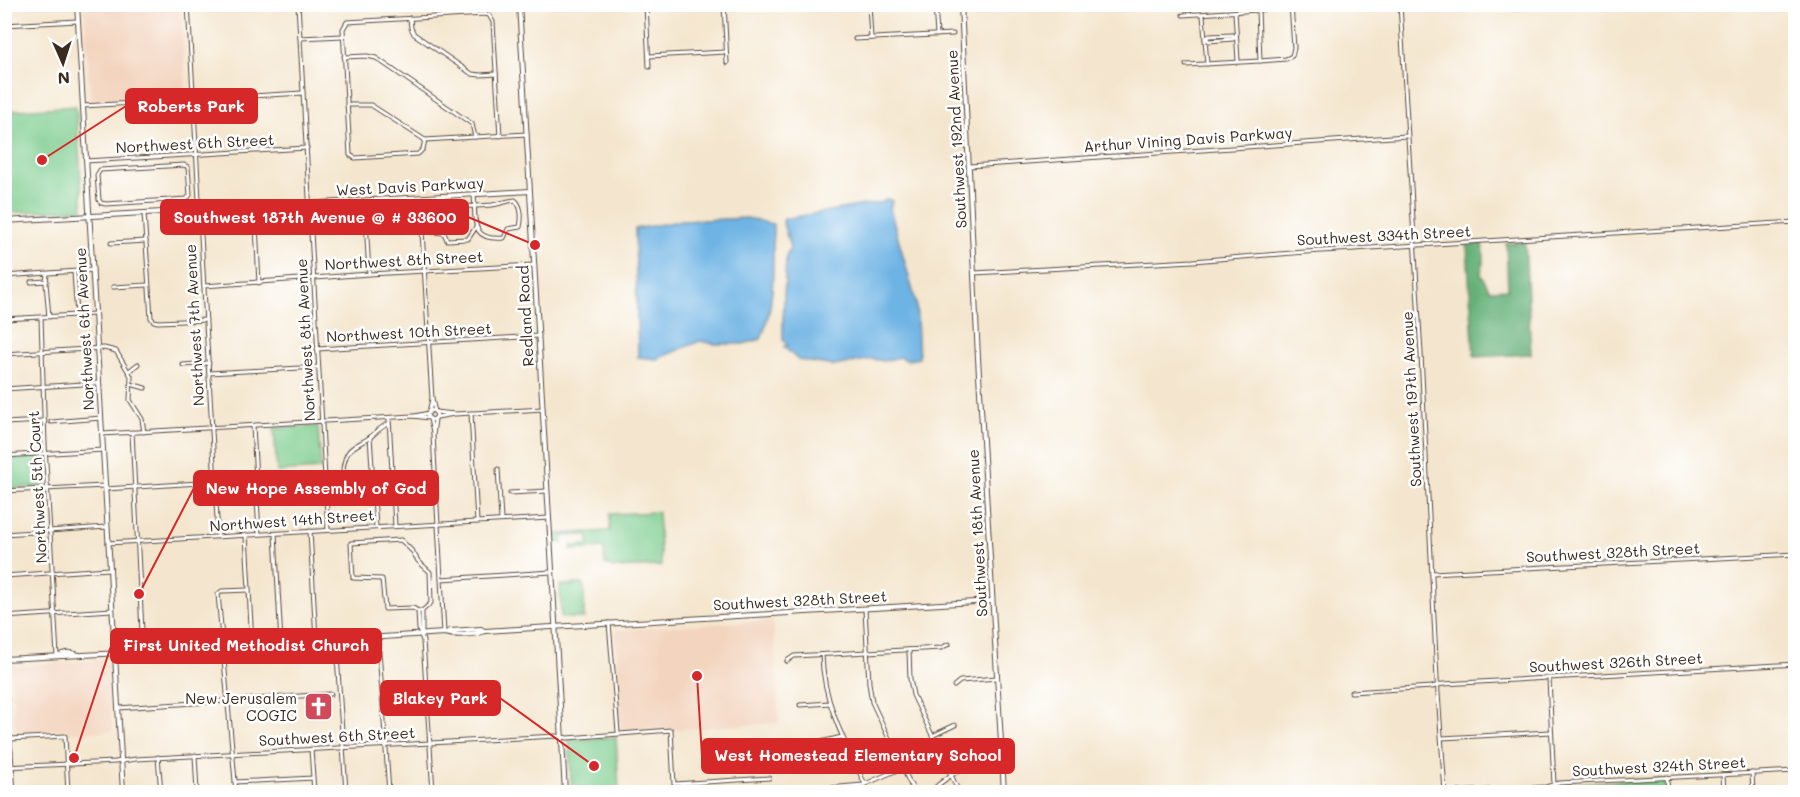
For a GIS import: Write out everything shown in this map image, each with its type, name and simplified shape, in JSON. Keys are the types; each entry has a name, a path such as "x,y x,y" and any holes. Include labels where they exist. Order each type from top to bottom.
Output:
{"street":[{"name":"Northwest 6th Avenue","path":"77,4 123,792"},
{"name":"Northwest 7th Avenue","path":"188,4 218,537"},
{"name":"Northwest 8th Avenue","path":"298,4 328,530"},
{"name":"Redland Road","path":"519,4 554,627 566,792"},
{"path":"646,4 649,67"},
{"path":"724,4 727,63"},
{"path":"869,4 871,38"},
{"path":"935,4 937,35"},
{"name":"Southwest 192nd Avenue","path":"961,4 974,273"},
{"path":"1183,15 1347,4"},
{"name":"Southwest 197th Avenue","path":"1400,4 1445,792"},
{"path":"1186,65 1289,58 1294,48 1291,6"},
{"path":"1258,10 1260,60"},
{"path":"1234,12 1238,61"},
{"path":"1203,14 1207,64"},
{"path":"425,140 422,151 418,154 355,158 350,155 343,36 345,23 489,15 493,22 500,136"},
{"path":"411,18 411,28 414,34 472,74 496,74"},
{"path":"4,25 78,21"},
{"path":"855,39 953,34"},
{"path":"300,38 343,36"},
{"path":"1206,39 1209,41 1235,37"},
{"path":"649,56 726,52"},
{"path":"344,57 372,56 472,124 475,137"},
{"path":"82,106 303,93"},
{"path":"347,105 370,105 425,140 527,134"},
{"name":"Arthur Vining Davis Parkway","path":"969,166 1408,136"},
{"name":"Northwest 6th Street","path":"86,161 307,148"},
{"path":"176,156 177,165"},
{"path":"109,160 109,169"},
{"path":"177,165 189,168 191,194 188,199 104,204 99,200 98,172 102,170 177,165"},
{"name":"West Davis Parkway","path":"4,221 530,191"},
{"path":"474,194 475,206 476,226 485,238 504,238 508,230 518,228 521,225 520,206 515,200 503,201 495,205 475,206 454,207 447,204 432,205 432,232 443,233 447,240 468,239 476,226"},
{"path":"420,197 432,399 436,418 434,435 444,633"},
{"path":"364,200 369,274"},
{"path":"122,203 122,214"},
{"path":"255,207 259,283"},
{"path":"144,213 149,314 152,320 159,322 206,320"},
{"name":"Southwest 334th Street","path":"974,273 1796,222"},
{"path":"111,243 146,241"},
{"name":"Northwest 8th Street","path":"204,286 424,270 534,265"},
{"path":"4,276 93,270"},
{"path":"74,272 77,315"},
{"path":"47,273 49,317"},
{"name":"Southwest 18th Avenue","path":"974,273 1004,792"},
{"path":"31,282 47,281"},
{"path":"113,287 148,285"},
{"path":"4,319 95,314"},
{"name":"Northwest 5th Court","path":"41,317 57,656"},
{"name":"Northwest 10th Street","path":"317,350 539,336"},
{"path":"4,354 97,348 109,348 116,351 129,370 130,400 142,419 144,432"},
{"path":"183,365 209,363"},
{"path":"129,370 138,364"},
{"path":"209,373 318,367"},
{"path":"4,389 99,383"},
{"path":"131,384 145,388"},
{"path":"432,399 429,413 434,435"},
{"path":"413,416 430,419 455,414 543,409"},
{"path":"102,434 389,418 435,412 455,414"},
{"path":"471,413 477,522"},
{"path":"51,422 101,418"},
{"path":"389,418 395,526"},
{"path":"4,423 45,421"},
{"path":"373,473 347,474 343,469 344,462 355,444 389,424"},
{"path":"253,426 259,534"},
{"path":"132,432 143,651"},
{"path":"370,437 376,527"},
{"path":"4,456 103,450"},
{"path":"498,469 501,520"},
{"path":"4,491 215,482"},
{"path":"287,492 326,489"},
{"path":"510,493 547,491"},
{"name":"Northwest 14th Street","path":"108,543 549,518"},
{"path":"4,534 107,527"},
{"path":"310,531 316,641"},
{"path":"275,534 281,643"},
{"path":"246,535 252,644"},
{"path":"401,540 430,572 431,603 420,611 413,608 385,609 382,579 354,578 351,543 401,540"},
{"name":"Southwest 328th Street","path":"1432,573 1796,554"},
{"path":"4,576 109,569"},
{"path":"441,579 552,572"},
{"path":"236,792 218,598 219,591 249,590"},
{"name":"Southwest 328th Street","path":"4,661 79,654 176,651 252,644 255,646 331,642 444,633 450,635 485,631 992,602"},
{"path":"865,609 872,702 914,792"},
{"path":"4,617 112,610"},
{"path":"420,611 433,792"},
{"path":"609,624 618,733"},
{"path":"378,637 389,792"},
{"path":"336,640 346,792"},
{"path":"787,662 794,656 941,648 949,644"},
{"path":"909,650 912,691 959,792"},
{"path":"822,655 824,680 835,721 865,784"},
{"path":"4,661 14,792"},
{"name":"Southwest 326th Street","path":"1351,692 1796,664"},
{"path":"954,686 960,681 997,678"},
{"path":"1549,678 1554,784"},
{"path":"118,708 331,694"},
{"path":"800,705 830,703"},
{"path":"932,736 955,726"},
{"name":"Southwest 6th Street","path":"4,767 671,730 674,784 769,778"},
{"path":"1442,738 1551,732"},
{"path":"10,739 65,736 68,792 63,792"},
{"path":"804,746 842,737"},
{"path":"310,749 314,792"},
{"path":"4,753 11,752"},
{"path":"195,755 197,792"},
{"path":"158,757 160,792"},
{"path":"930,792 951,774 972,765 1002,762"},
{"path":"806,790 865,784 902,768"},
{"name":"Southwest 324th Street","path":"1451,792 1667,777 1796,771"},
{"path":"1752,773 1753,792"},
{"path":"1723,775 1724,792"},
{"path":"1667,777 1668,792"},
{"path":"235,782 312,778"}],"shaded area":[{"path":"84,5 181,5 186,94 90,100"},
{"path":"773,620 779,723 621,733 615,630"},
{"path":"104,660 108,664 112,731 68,733 68,729 18,732 15,730 12,666"}],"green space":[{"path":"76,106 83,209 5,213 5,111"},
{"path":"1525,242 1531,354 1474,357 1467,245 1482,244 1484,257 1481,274 1490,290 1508,289 1506,243"},
{"path":"318,426 321,469 277,472 274,428"},
{"path":"43,456 45,486 5,489 5,458"},
{"path":"658,512 661,566 613,568 605,564 604,548 571,550 571,546 589,545 588,535 563,536 563,543 556,543 556,534 610,531 610,514"},
{"path":"584,584 584,618 561,618 560,585"},
{"path":"616,737 619,792 572,792 569,740"},
{"path":"1660,779 1665,783 1666,792 1481,792 1551,788 1564,784"}],"water":[{"path":"888,199 892,201 890,209 916,302 919,358 907,360 899,357 884,361 872,359 834,366 798,360 784,347 788,345 783,340 786,257 790,247 783,223 784,219 882,202"},
{"path":"747,218 773,224 771,297 761,339 743,344 715,344 700,341 657,359 638,357 635,229 680,221"}],"place":[{"name":"Roberts Park","path":"42,160"},
{"name":"Southwest 187th Avenue @ # 33600","path":"535,245"},
{"name":"New Hope Assembly of God","path":"139,594"},
{"name":"West Homestead Elementary School","path":"697,676"},
{"name":"New Jerusalem COGIC","path":"318,707"},
{"name":"First United Methodist Church","path":"74,758"},
{"name":"Blakey Park","path":"594,766"}]}
